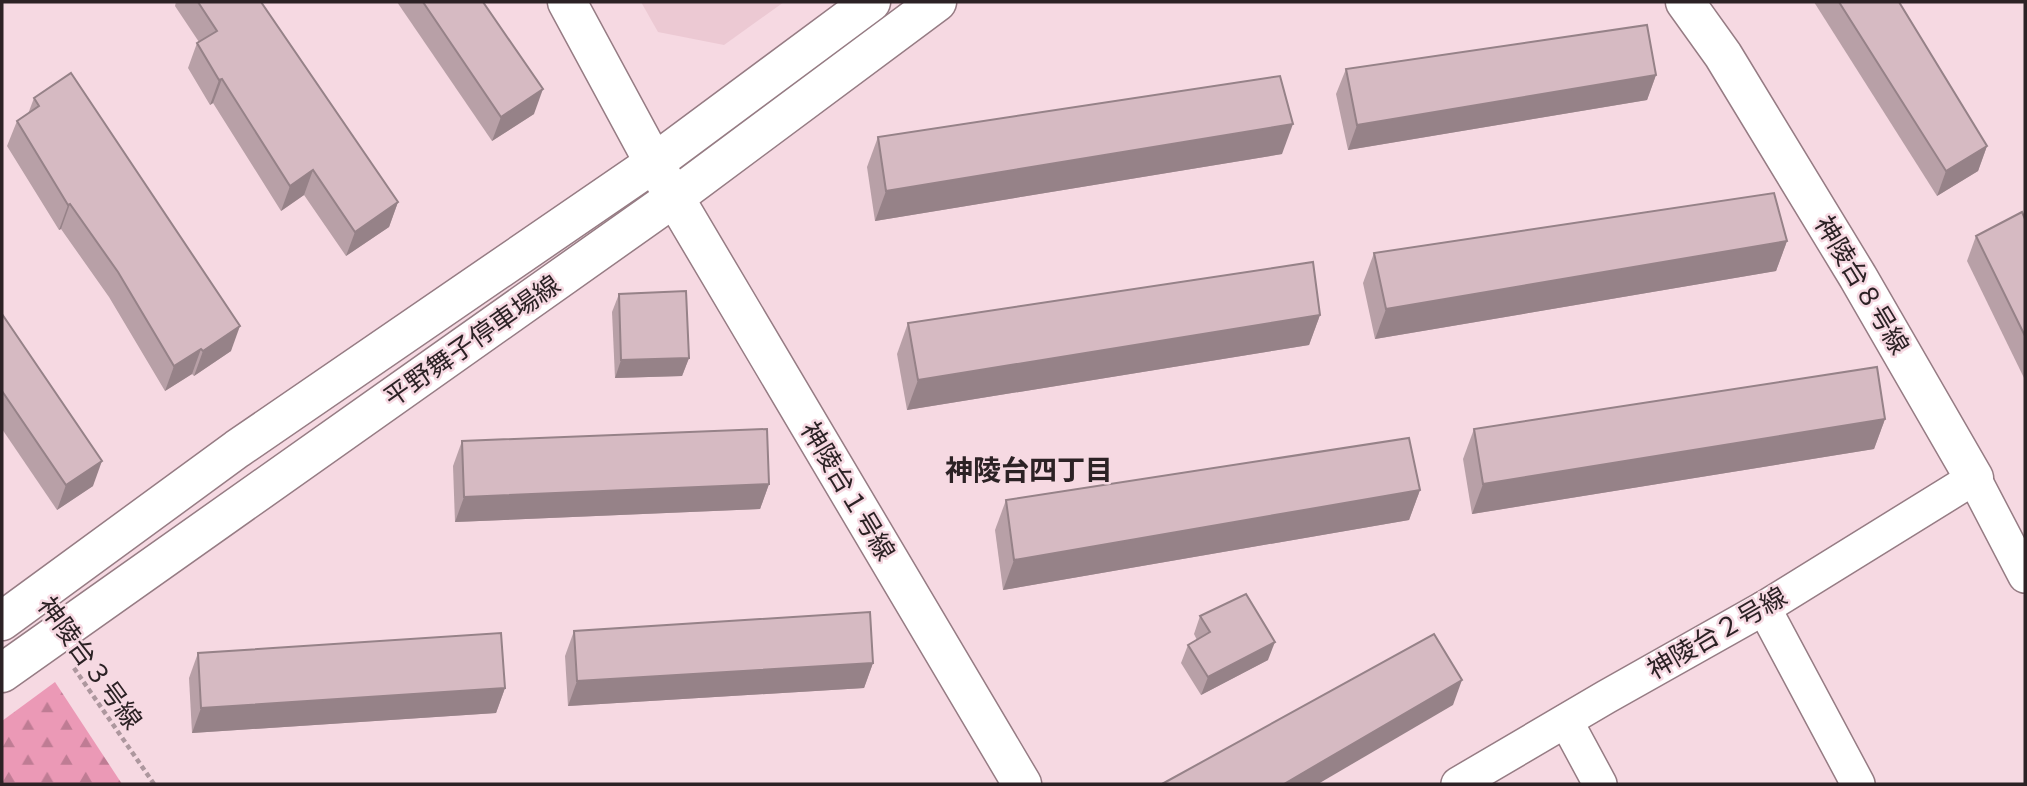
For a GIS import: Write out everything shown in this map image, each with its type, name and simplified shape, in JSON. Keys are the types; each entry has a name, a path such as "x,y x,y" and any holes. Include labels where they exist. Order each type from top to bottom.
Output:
{"main road":[{"name":"神陵台１号線","path":"567,2 654,163 1022,784"},
{"name":"平野舞子停車場線","path":"2,621 237,449 654,163 871,2"},
{"name":"平野舞子停車場線","path":"2,673 675,197 937,2"},
{"name":"神陵台８号線","path":"1685,2 1723,55 1844,253 1974,478"}],"street":[{"name":"神陵台８号線","path":"1974,478 2025,576"},
{"name":"神陵台２号線","path":"1458,784 1764,608 1974,478"},
{"path":"1764,608 1858,784"},
{"path":"1566,721 1600,784"}],"path":[{"name":"神陵台３号線","path":"53,637 154,784"}],"shaded area":[{"path":"641,2 784,2 724,45 658,32"}],"green space":[{"path":"55,682 122,784 2,784 2,721"}],"building":[{"path":"198,2 261,2 398,202 355,232 313,170 290,186 197,43 217,31"},
{"path":"423,2 483,2 543,89 501,117"},
{"path":"1839,2 1899,2 1987,146 1946,171"},
{"path":"1647,25 1656,75 1357,125 1346,69"},
{"path":"71,73 240,326 203,351 201,349 174,366 118,272 70,204 68,205 17,121 39,106 34,98"},
{"path":"1280,76 1293,124 886,191 878,137"},
{"path":"1774,193 1787,241 1386,309 1374,253"},
{"path":"2022,212 2025,219 2025,336 1976,236"},
{"path":"1313,262 1320,315 918,380 908,323"},
{"path":"686,291 689,358 621,360 619,294"},
{"path":"2,314 102,461 66,485 2,391"},
{"path":"1877,367 1885,419 1483,484 1474,429"},
{"path":"767,429 769,484 464,497 462,441"},
{"path":"1409,438 1420,490 1014,560 1006,500"},
{"path":"1246,594 1275,642 1208,677 1188,645 1210,632 1200,616"},
{"path":"870,612 873,663 577,681 574,631"},
{"path":"501,633 505,688 201,708 198,653"},
{"path":"1434,634 1462,680 1284,784 1162,784"}],"district":[{"name":"神陵台四丁目","path":"1029,470"}]}
